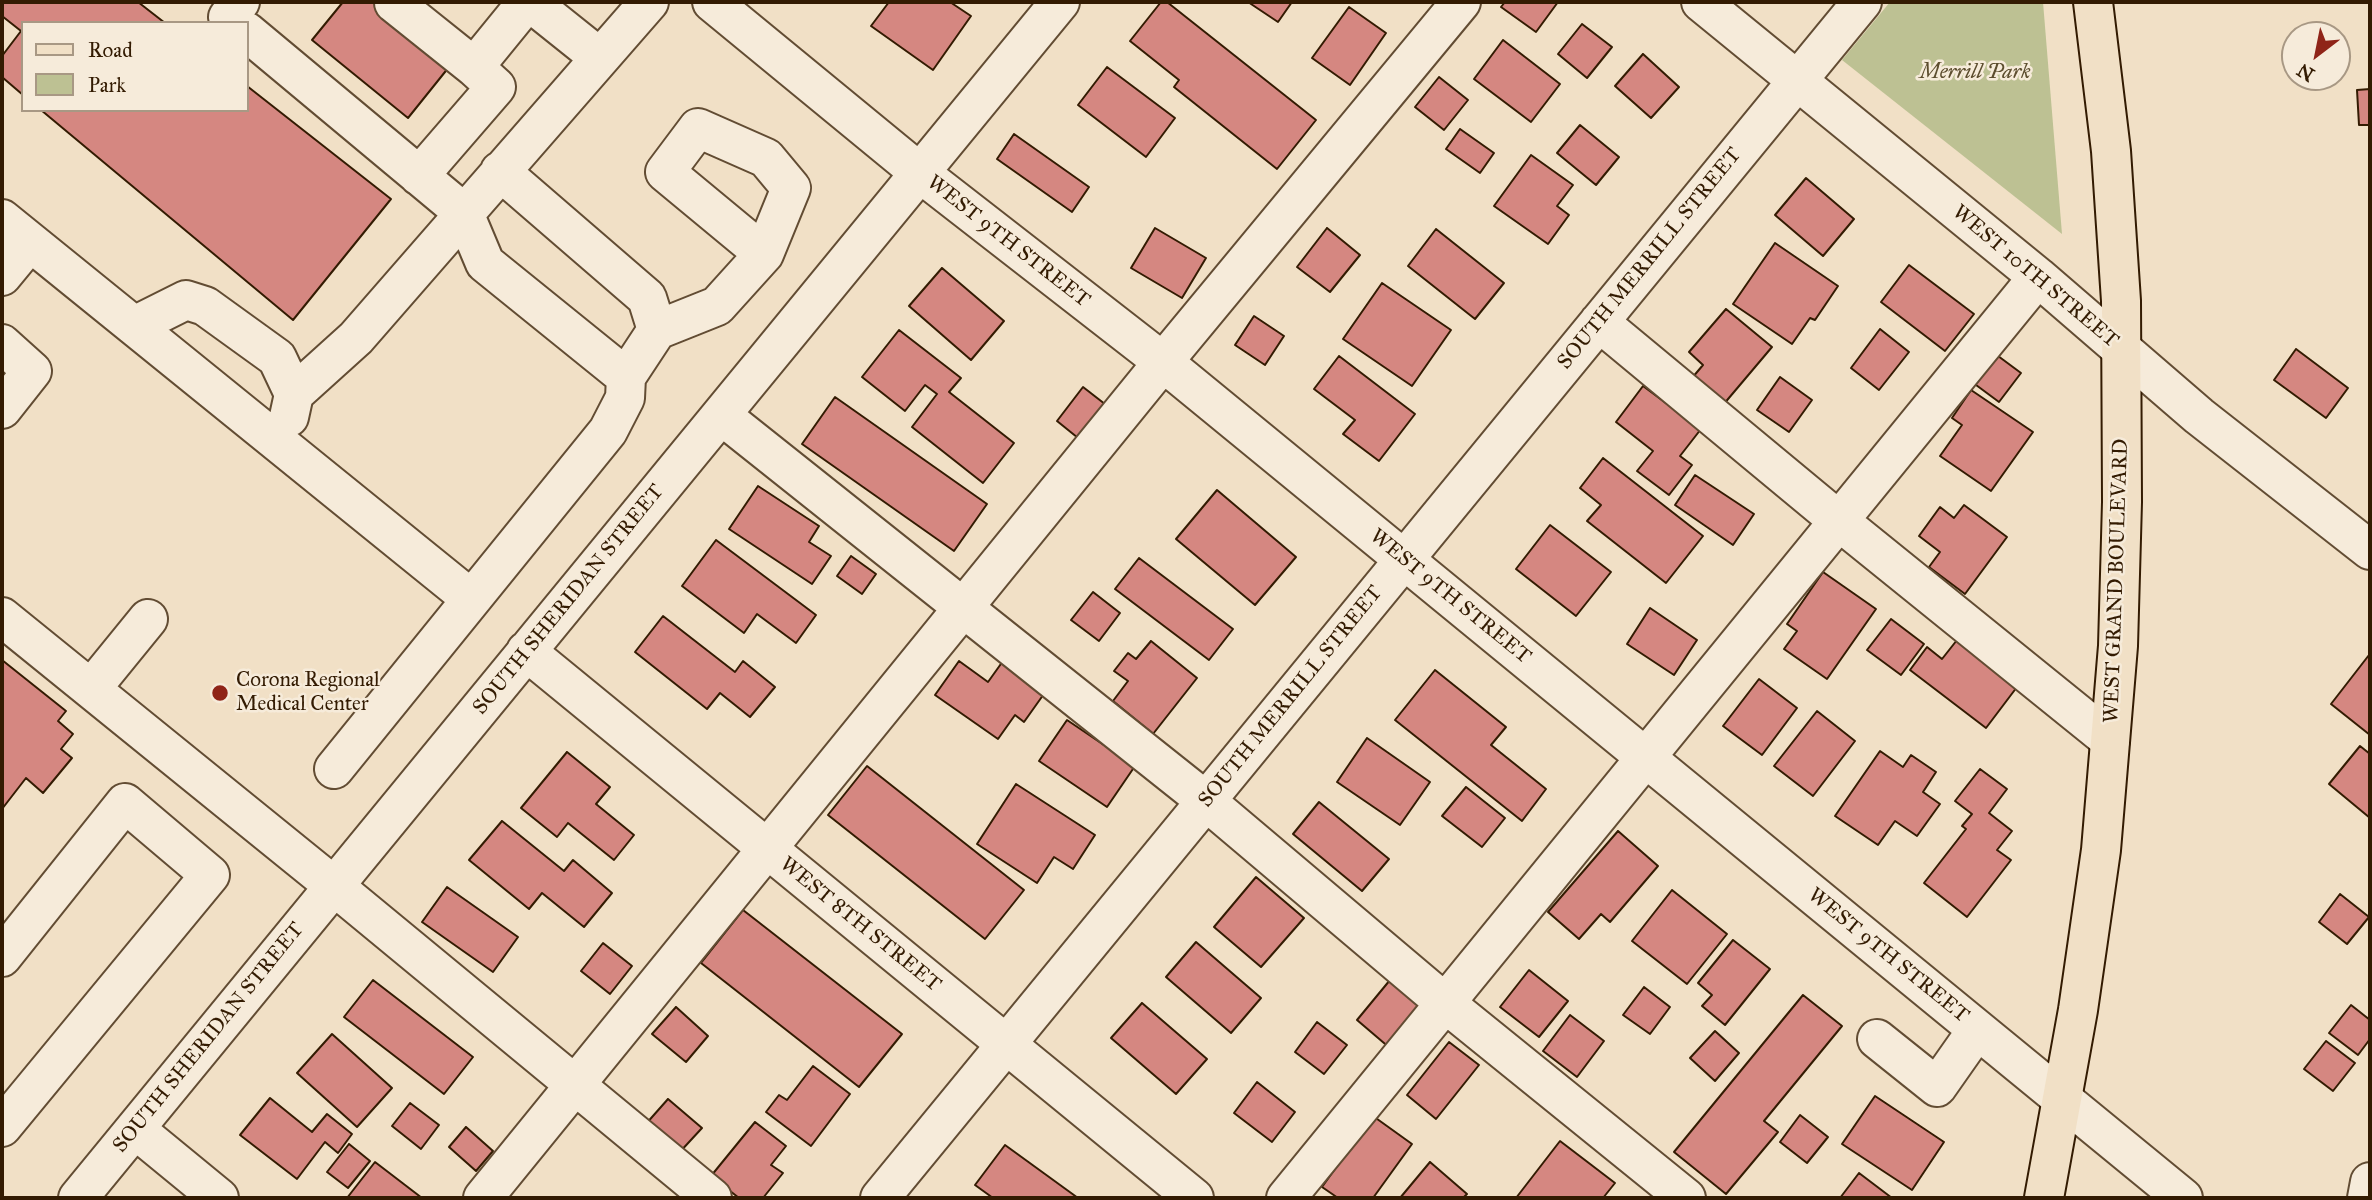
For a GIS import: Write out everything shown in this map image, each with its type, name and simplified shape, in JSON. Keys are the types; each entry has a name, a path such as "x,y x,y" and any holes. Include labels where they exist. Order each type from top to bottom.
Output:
{"main road":[{"name":"WEST GRAND BOULEVARD","path":"2044,1198 2063,1099 2101,850 2118,646 2123,350 2111,151 2093,2"}],"street":[{"path":"395,2 496,87 419,176"},
{"path":"474,67 528,2 600,58"},
{"path":"282,446 295,394 356,338 649,2"},
{"name":"WEST 9TH STREET","path":"712,2 920,173 1163,362 2183,1198"},
{"name":"SOUTH SHERIDAN STREET","path":"78,1198 1060,2"},
{"path":"482,1198 1163,362 1461,2"},
{"name":"WEST 10TH STREET","path":"1702,2 2038,277 2199,416 2370,550"},
{"name":"SOUTH MERRILL STREET","path":"880,1198 1862,2"},
{"path":"248,27 464,213 485,263 625,377"},
{"path":"500,171 647,299 657,330"},
{"path":"2,275 16,230 470,598"},
{"path":"334,769 608,431 625,398 625,377 657,330 717,306 764,254"},
{"path":"1286,1198 2038,277"},
{"path":"134,326 186,300 205,306 277,358 295,394"},
{"path":"1599,322 2110,740"},
{"path":"2,344 32,371 2,409"},
{"path":"721,415 1206,801 1446,1003 1686,1198"},
{"path":"2,617 712,1198"},
{"path":"91,689 148,619"},
{"name":"WEST 8TH STREET","path":"526,651 1194,1198"},
{"path":"2,957 125,803 210,875 2,1127"},
{"path":"1877,1039 1937,1087 1978,1030"},
{"path":"135,1129 219,1198"},
{"path":"2367,1198 2370,1182"}],"green space":[{"name":"Merrill Park","path":"1890,2 2043,2 2062,234 1842,60"}],"building":[{"path":"2,2 138,2 162,21 21,21 21,31 2,16"},
{"path":"343,2 379,2 453,62 408,118 312,40"},
{"path":"889,2 950,2 971,16 933,70 871,26"},
{"path":"1161,2 1167,2 1316,120 1277,169 1174,87 1179,80 1130,41"},
{"path":"1248,2 1292,2 1278,22"},
{"path":"1505,2 1558,2 1536,32 1501,7"},
{"path":"1349,7 1386,33 1350,85 1312,58"},
{"path":"1582,24 1612,47 1587,78 1558,54"},
{"path":"21,31 21,93 2,77 2,56"},
{"path":"1503,40 1560,84 1531,122 1474,79"},
{"path":"1643,54 1679,87 1651,118 1615,86"},
{"path":"1107,67 1175,118 1146,157 1078,105"},
{"path":"1439,77 1468,100 1444,130 1415,107"},
{"path":"248,87 391,199 293,320 43,112 248,112"},
{"path":"2370,89 2370,125 2359,125 2357,90"},
{"path":"1580,125 1619,157 1596,185 1557,153"},
{"path":"1460,129 1494,153 1480,173 1446,149"},
{"path":"1014,134 1089,187 1072,212 997,159"},
{"path":"1531,155 1573,185 1557,206 1569,215 1548,244 1494,206"},
{"path":"1806,178 1854,219 1823,256 1775,215"},
{"path":"1155,228 1206,258 1182,298 1131,268"},
{"path":"1327,228 1360,255 1330,292 1297,267"},
{"path":"1436,229 1504,283 1475,319 1408,266"},
{"path":"1775,243 1838,286 1815,320 1810,318 1792,344 1733,304"},
{"path":"1909,265 1974,314 1945,351 1881,302"},
{"path":"942,268 1004,321 971,360 909,306"},
{"path":"1382,283 1451,330 1412,386 1343,339"},
{"path":"1726,309 1772,347 1723,405 1692,378 1703,365 1689,352"},
{"path":"1254,316 1284,336 1265,365 1235,345"},
{"path":"1880,329 1909,352 1879,390 1851,368"},
{"path":"899,330 961,378 949,392 1014,443 983,483 912,427 937,394 925,385 905,411 862,377"},
{"path":"2296,349 2348,388 2326,418 2274,380"},
{"path":"1994,353 2021,373 1999,402 1972,382"},
{"path":"1339,356 1415,414 1379,461 1343,434 1355,420 1314,389"},
{"path":"1780,377 1812,400 1789,432 1757,410"},
{"path":"1643,386 1701,429 1680,456 1692,465 1669,495 1637,471 1653,451 1616,422"},
{"path":"1083,387 1110,408 1083,442 1057,421"},
{"path":"1971,390 2033,432 1991,491 1940,456 1962,425 1952,418"},
{"path":"835,397 987,504 954,551 802,444"},
{"path":"1603,458 1703,536 1666,583 1587,521 1601,505 1580,488"},
{"path":"1695,475 1754,514 1733,545 1675,505"},
{"path":"758,486 819,526 809,542 831,556 812,584 729,529"},
{"path":"1217,490 1296,557 1255,605 1176,539"},
{"path":"1964,505 2007,537 1965,594 1929,567 1940,552 1919,536 1940,507 1954,518"},
{"path":"1550,525 1611,572 1576,616 1516,569"},
{"path":"716,540 816,615 796,643 757,614 744,633 682,586"},
{"path":"851,556 876,574 862,594 837,576"},
{"path":"1139,558 1233,629 1209,660 1115,589"},
{"path":"1823,572 1876,609 1827,679 1784,649 1797,631 1787,624"},
{"path":"1093,592 1120,613 1099,641 1071,620"},
{"path":"1650,608 1697,640 1674,675 1627,644"},
{"path":"663,616 735,672 743,661 775,687 750,717 720,693 707,709 635,652"},
{"path":"1891,619 1924,644 1901,675 1867,650"},
{"path":"1957,640 2017,687 1986,728 1910,670 1927,647 1942,659"},
{"path":"1151,641 1197,678 1153,734 1113,701 1128,681 1114,671 1128,653 1136,659"},
{"path":"2370,656 2370,735 2331,704"},
{"path":"2,660 66,711 58,721 73,734 61,749 72,758 43,793 26,778 2,809"},
{"path":"959,661 988,682 1003,661 1046,691 1024,722 1015,715 998,739 935,695"},
{"path":"1435,670 1506,727 1491,745 1546,789 1522,821 1395,720"},
{"path":"1759,679 1797,708 1762,755 1723,726"},
{"path":"1817,711 1855,741 1813,796 1774,766"},
{"path":"1067,720 1135,766 1107,807 1039,761"},
{"path":"1367,738 1430,782 1400,825 1337,782"},
{"path":"2360,746 2370,754 2370,818 2329,784"},
{"path":"1880,751 1903,767 1911,755 1936,772 1923,792 1940,804 1917,836 1895,821 1878,845 1835,816"},
{"path":"567,752 610,787 596,804 634,835 614,860 568,823 557,837 521,808"},
{"path":"867,766 1024,890 985,939 828,815"},
{"path":"1980,769 2007,789 1989,813 2012,831 1997,850 2011,860 1967,917 1924,883 1966,829 1962,826 1972,814 1955,801"},
{"path":"1016,784 1095,835 1073,869 1054,857 1037,883 977,844"},
{"path":"1466,787 1505,818 1482,847 1442,816"},
{"path":"1319,802 1389,859 1362,891 1293,834"},
{"path":"502,821 564,871 573,860 612,893 584,927 542,893 529,909 469,860"},
{"path":"1618,831 1658,866 1610,922 1601,914 1579,939 1548,912"},
{"path":"1256,877 1304,918 1261,967 1214,927"},
{"path":"447,887 518,937 493,972 422,922"},
{"path":"1672,890 1727,934 1687,984 1632,941"},
{"path":"2340,894 2369,917 2347,944 2319,922"},
{"path":"743,910 902,1034 859,1087 701,963"},
{"path":"1733,940 1770,969 1725,1025 1702,1006 1712,995 1698,983"},
{"path":"1196,942 1261,998 1231,1033 1166,977"},
{"path":"603,943 632,966 610,994 581,971"},
{"path":"1529,970 1568,1001 1539,1037 1500,1007"},
{"path":"373,980 473,1057 444,1094 344,1017"},
{"path":"1390,980 1425,1008 1391,1049 1357,1020"},
{"path":"1644,987 1670,1007 1650,1034 1623,1015"},
{"path":"1803,995 1842,1026 1764,1121 1778,1132 1726,1194 1674,1152"},
{"path":"1142,1003 1207,1059 1176,1094 1111,1038"},
{"path":"2351,1005 2370,1020 2370,1039 2358,1055 2329,1033"},
{"path":"676,1007 708,1036 686,1062 652,1034"},
{"path":"1570,1015 1604,1041 1577,1077 1543,1051"},
{"path":"1317,1022 1347,1045 1324,1074 1295,1052"},
{"path":"1715,1031 1739,1053 1715,1081 1690,1058"},
{"path":"332,1034 392,1088 357,1127 297,1073"},
{"path":"2326,1041 2355,1063 2333,1091 2304,1069"},
{"path":"1449,1042 1479,1065 1436,1119 1407,1095"},
{"path":"813,1066 850,1094 811,1146 766,1112 779,1095 787,1100"},
{"path":"1257,1082 1295,1112 1272,1142 1234,1113"},
{"path":"1875,1096 1944,1142 1912,1190 1842,1144"},
{"path":"270,1098 312,1132 327,1114 352,1134 338,1153 325,1142 297,1179 240,1135"},
{"path":"668,1099 702,1128 678,1154 645,1125"},
{"path":"410,1103 439,1125 421,1149 392,1126"},
{"path":"1800,1115 1828,1137 1807,1163 1780,1142"},
{"path":"1373,1116 1412,1144 1373,1198 1338,1198 1322,1187"},
{"path":"755,1122 786,1146 771,1165 783,1173 763,1198 739,1198 711,1176"},
{"path":"466,1127 493,1151 476,1171 449,1147"},
{"path":"1560,1141 1615,1183 1603,1198 1516,1198"},
{"path":"349,1144 370,1161 348,1188 327,1172"},
{"path":"1005,1145 1078,1198 993,1198 975,1185"},
{"path":"375,1162 422,1198 347,1198"},
{"path":"1430,1162 1467,1194 1463,1198 1400,1198"},
{"path":"1859,1173 1892,1198 1840,1198"}],"place":[{"name":"Corona Regional Medical Center","path":"220,693"}]}
